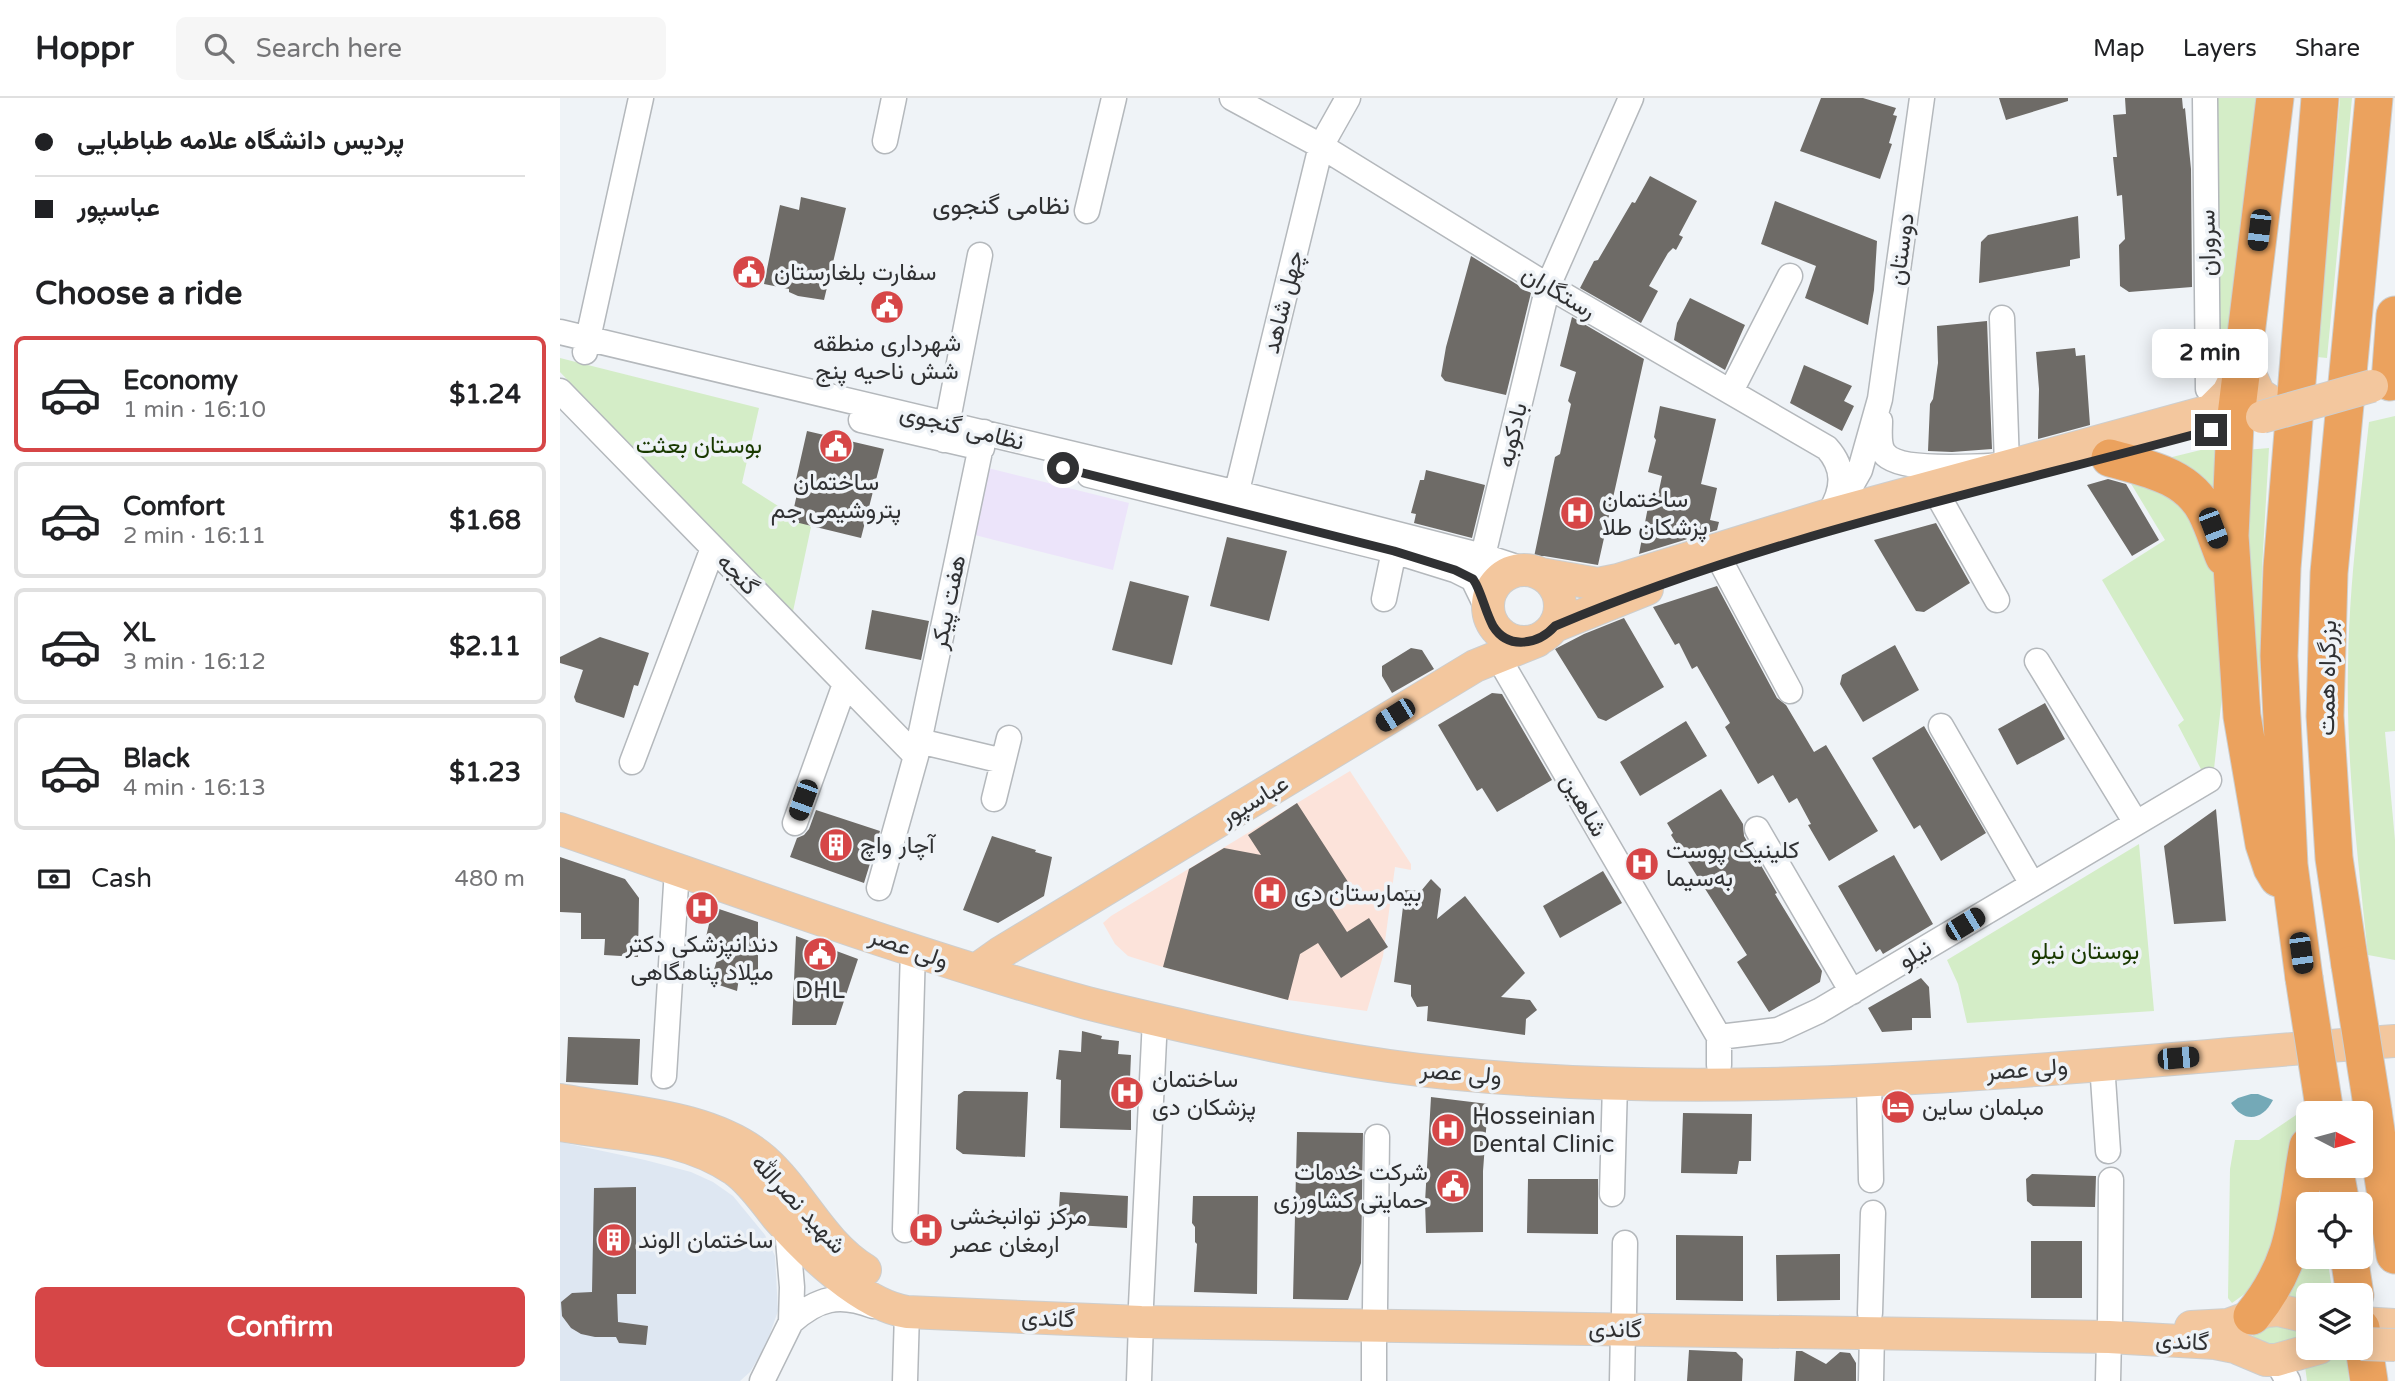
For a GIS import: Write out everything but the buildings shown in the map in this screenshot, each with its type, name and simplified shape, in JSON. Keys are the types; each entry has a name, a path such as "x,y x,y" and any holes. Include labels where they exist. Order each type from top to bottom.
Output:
{"highway":[{"path":"2275,98 2244,361 2261,417 2230,536 2242,716 2256,804 2272,868 2294,903"},
{"name":"بزرگراه همت","path":"2320,98 2282,568 2279,656 2281,734 2294,903 2320,1101"},
{"name":"بزرگراه همت","path":"2374,106 2329,573 2325,716 2334,858 2395,1255"},
{"path":"2386,383 2395,315"},
{"path":"2110,458 2162,474 2179,482 2197,498 2206,511 2231,576"},
{"path":"2252,1316 2272,1287 2292,1246 2303,1178"},
{"path":"2366,1360 2369,1381"}],"main road":[{"name":"عباسپور","path":"976,970 1000,953 1486,662 1625,597 1722,564 1941,501 2009,474 2210,411 2228,393 2244,361"},
{"name":"عباسپور","path":"1534,572 1598,584 1618,580 1828,514 2009,474 2110,458 2386,383"},
{"path":"1484,604 1494,627 1503,636 1525,643 1546,634 1559,617 1559,597 1550,580 1534,572 1515,571 1498,582 1484,604 1486,662"},
{"name":"ولی عصر","path":"560,829 976,970 1091,1004 1309,1054 1382,1065 1500,1078 1615,1084 1718,1063 1869,1081 2395,1041"},
{"name":"شهید نصرالله","path":"560,1100 659,1116 703,1128 737,1142 764,1160 834,1244 855,1264 887,1283 905,1305"},
{"name":"شهید نصرالله","path":"560,1125 652,1137 709,1155 738,1172 787,1228 822,1263 845,1281 905,1305"},
{"name":"گاندی","path":"905,1305 941,1299 1141,1314 1871,1322 2109,1331 2210,1328 2228,1325 2266,1311 2278,1310 2296,1314"},
{"path":"2252,1316 2245,1334 2246,1342 2274,1366 2296,1357"},
{"path":"2373,1326 2395,1325"},
{"name":"گاندی","path":"2109,1331 2235,1347 2274,1366"},
{"path":"2373,1344 2395,1345"}],"street":[{"path":"586,344 641,98"},
{"path":"885,141 894,98"},
{"path":"1087,211 1114,98"},
{"name":"رستگاران","path":"1232,98 1321,146 1548,286 1813,438 1836,457 1840,467 1842,480 1838,498 1828,514"},
{"name":"چهل شاهد","path":"1234,502 1321,146 1348,98"},
{"name":"بادکوبه","path":"1484,604 1483,556 1548,286 1631,98"},
{"name":"دوستان","path":"1828,514 1848,493 1860,470 1880,399 1922,98"},
{"name":"سروران","path":"2205,98 2208,389"},
{"path":"945,431 980,255"},
{"path":"1731,391 1790,276"},
{"path":"2002,318 2009,474"},
{"name":"نظامی گنجوی","path":"560,332 586,344 1234,502 1483,556 1534,572"},
{"name":"نظامی گنجوی","path":"560,347 586,344"},
{"name":"گنجه","path":"562,399 713,548 845,684 917,748"},
{"name":"دوستان","path":"1880,399 1881,445 1884,454 1890,458 1912,465 2009,474"},
{"name":"هفت پیکر","path":"879,888 917,748 982,440"},
{"path":"1941,501 1997,600"},
{"name":"نظامی گنجوی","path":"1234,502 1455,570 1473,579 1484,604"},
{"path":"632,762 713,548"},
{"path":"1384,599 1394,551"},
{"path":"1722,564 1790,691"},
{"path":"2037,660 2136,823"},
{"name":"شاهین","path":"1486,662 1718,1063"},
{"path":"795,823 845,684"},
{"path":"1941,726 2032,884"},
{"path":"917,748 1006,750 994,799"},
{"name":"نیلو","path":"1718,1063 1778,1030 1819,1012 2209,780"},
{"path":"1757,828 1852,992"},
{"path":"664,1076 677,869"},
{"path":"905,1230 913,949"},
{"path":"1139,1381 1155,1019"},
{"path":"2102,1064 2108,1151"},
{"path":"1869,1081 1871,1180"},
{"path":"1612,1194 1615,1084"},
{"path":"1374,1381 1377,1137"},
{"path":"2108,1381 2111,1180"},
{"path":"1871,1381 1873,1213"},
{"path":"762,1381 791,1322 792,1287 787,1228"},
{"path":"1622,1381 1625,1243"},
{"path":"791,1322 817,1303 838,1299 858,1301 883,1310 905,1305 905,1381"}],"shaded area":[{"path":"984,467 1129,503 1113,570 967,533"},
{"name":"بیمارستان دی","path":"1350,771 1411,864 1411,870 1395,867 1383,956 1367,1011 1288,1000 1163,967 1128,956 1115,944 1103,923 1111,916"},
{"path":"560,1142 691,1172 713,1182 733,1196 765,1235 775,1256 778,1311 766,1345 750,1372 740,1381 560,1381"}],"green space":[{"path":"2199,98 2261,98 2225,352 2208,354"},
{"path":"2340,98 2352,98 2327,358 2317,357"},
{"name":"بوستان بعثت","path":"560,358 759,408 742,483 811,527 792,616 560,372"},
{"path":"2395,416 2395,731 2385,732 2395,840 2395,960 2368,955 2354,811 2348,703 2353,574 2369,422"},
{"path":"2225,444 2223,526 2160,460"},
{"path":"2269,448 2262,569 2259,739 2246,646 2246,450"},
{"path":"2127,477 2170,482 2216,553 2222,696 2214,769 2203,773 2178,725 2184,720 2102,580 2165,540"},
{"name":"بوستان نیلو","path":"2139,844 2154,1011 1967,1023 1958,984 1947,960"},
{"path":"2296,1115 2296,1150 2269,1267 2246,1293 2232,1303 2228,1298 2230,1169 2235,1140 2259,1140"},
{"path":"2309,1178 2315,1178 2317,1192 2305,1192"},
{"path":"2296,1220 2296,1269 2329,1269 2331,1283 2296,1283 2296,1305 2271,1299"},
{"path":"2262,1322 2296,1326 2296,1343 2268,1351 2254,1343 2256,1325"},
{"path":"2320,1360 2347,1360 2349,1381 2307,1381 2305,1366"}],"water":[{"path":"2251,1094 2273,1100 2264,1112 2247,1117 2231,1103"}],"place":[{"name":"سفارت بلغارستان","path":"749,272"},
{"name":"شهرداری منطقه شش ناحیه پنج","path":"887,307"},
{"name":"ساختمان پتروشیمی جم","path":"836,446"},
{"name":"ساختمان پزشکان طلا","path":"1577,513"},
{"name":"آچار واچ","path":"836,845"},
{"name":"کلینیک پوست به‌سیما","path":"1642,864"},
{"name":"بیمارستان دی","path":"1270,893"},
{"name":"دندانپزشکی دکتر میلاد پناهگاهی","path":"702,908"},
{"name":"DHL","path":"820,954"},
{"name":"ساختمان پزشکان دی","path":"1127,1093"},
{"name":"مبلمان ساین","path":"1898,1107"},
{"name":"Hosseinian Dental Clinic","path":"1448,1130"},
{"name":"شرکت خدمات حمایتی کشاورزی","path":"1453,1186"},
{"name":"مرکز توانبخشی ارمغان عصر","path":"926,1230"},
{"name":"ساختمان الوند","path":"614,1240"}],"district":[{"name":"نظامی گنجوی","path":"1001,205"}],"route":[{"path":"1063,468 1394,551 1455,570 1473,579 1494,627 1503,636 1525,643 1537,641 1555,626 1625,597 1722,564 1941,501 2211,430"}]}
